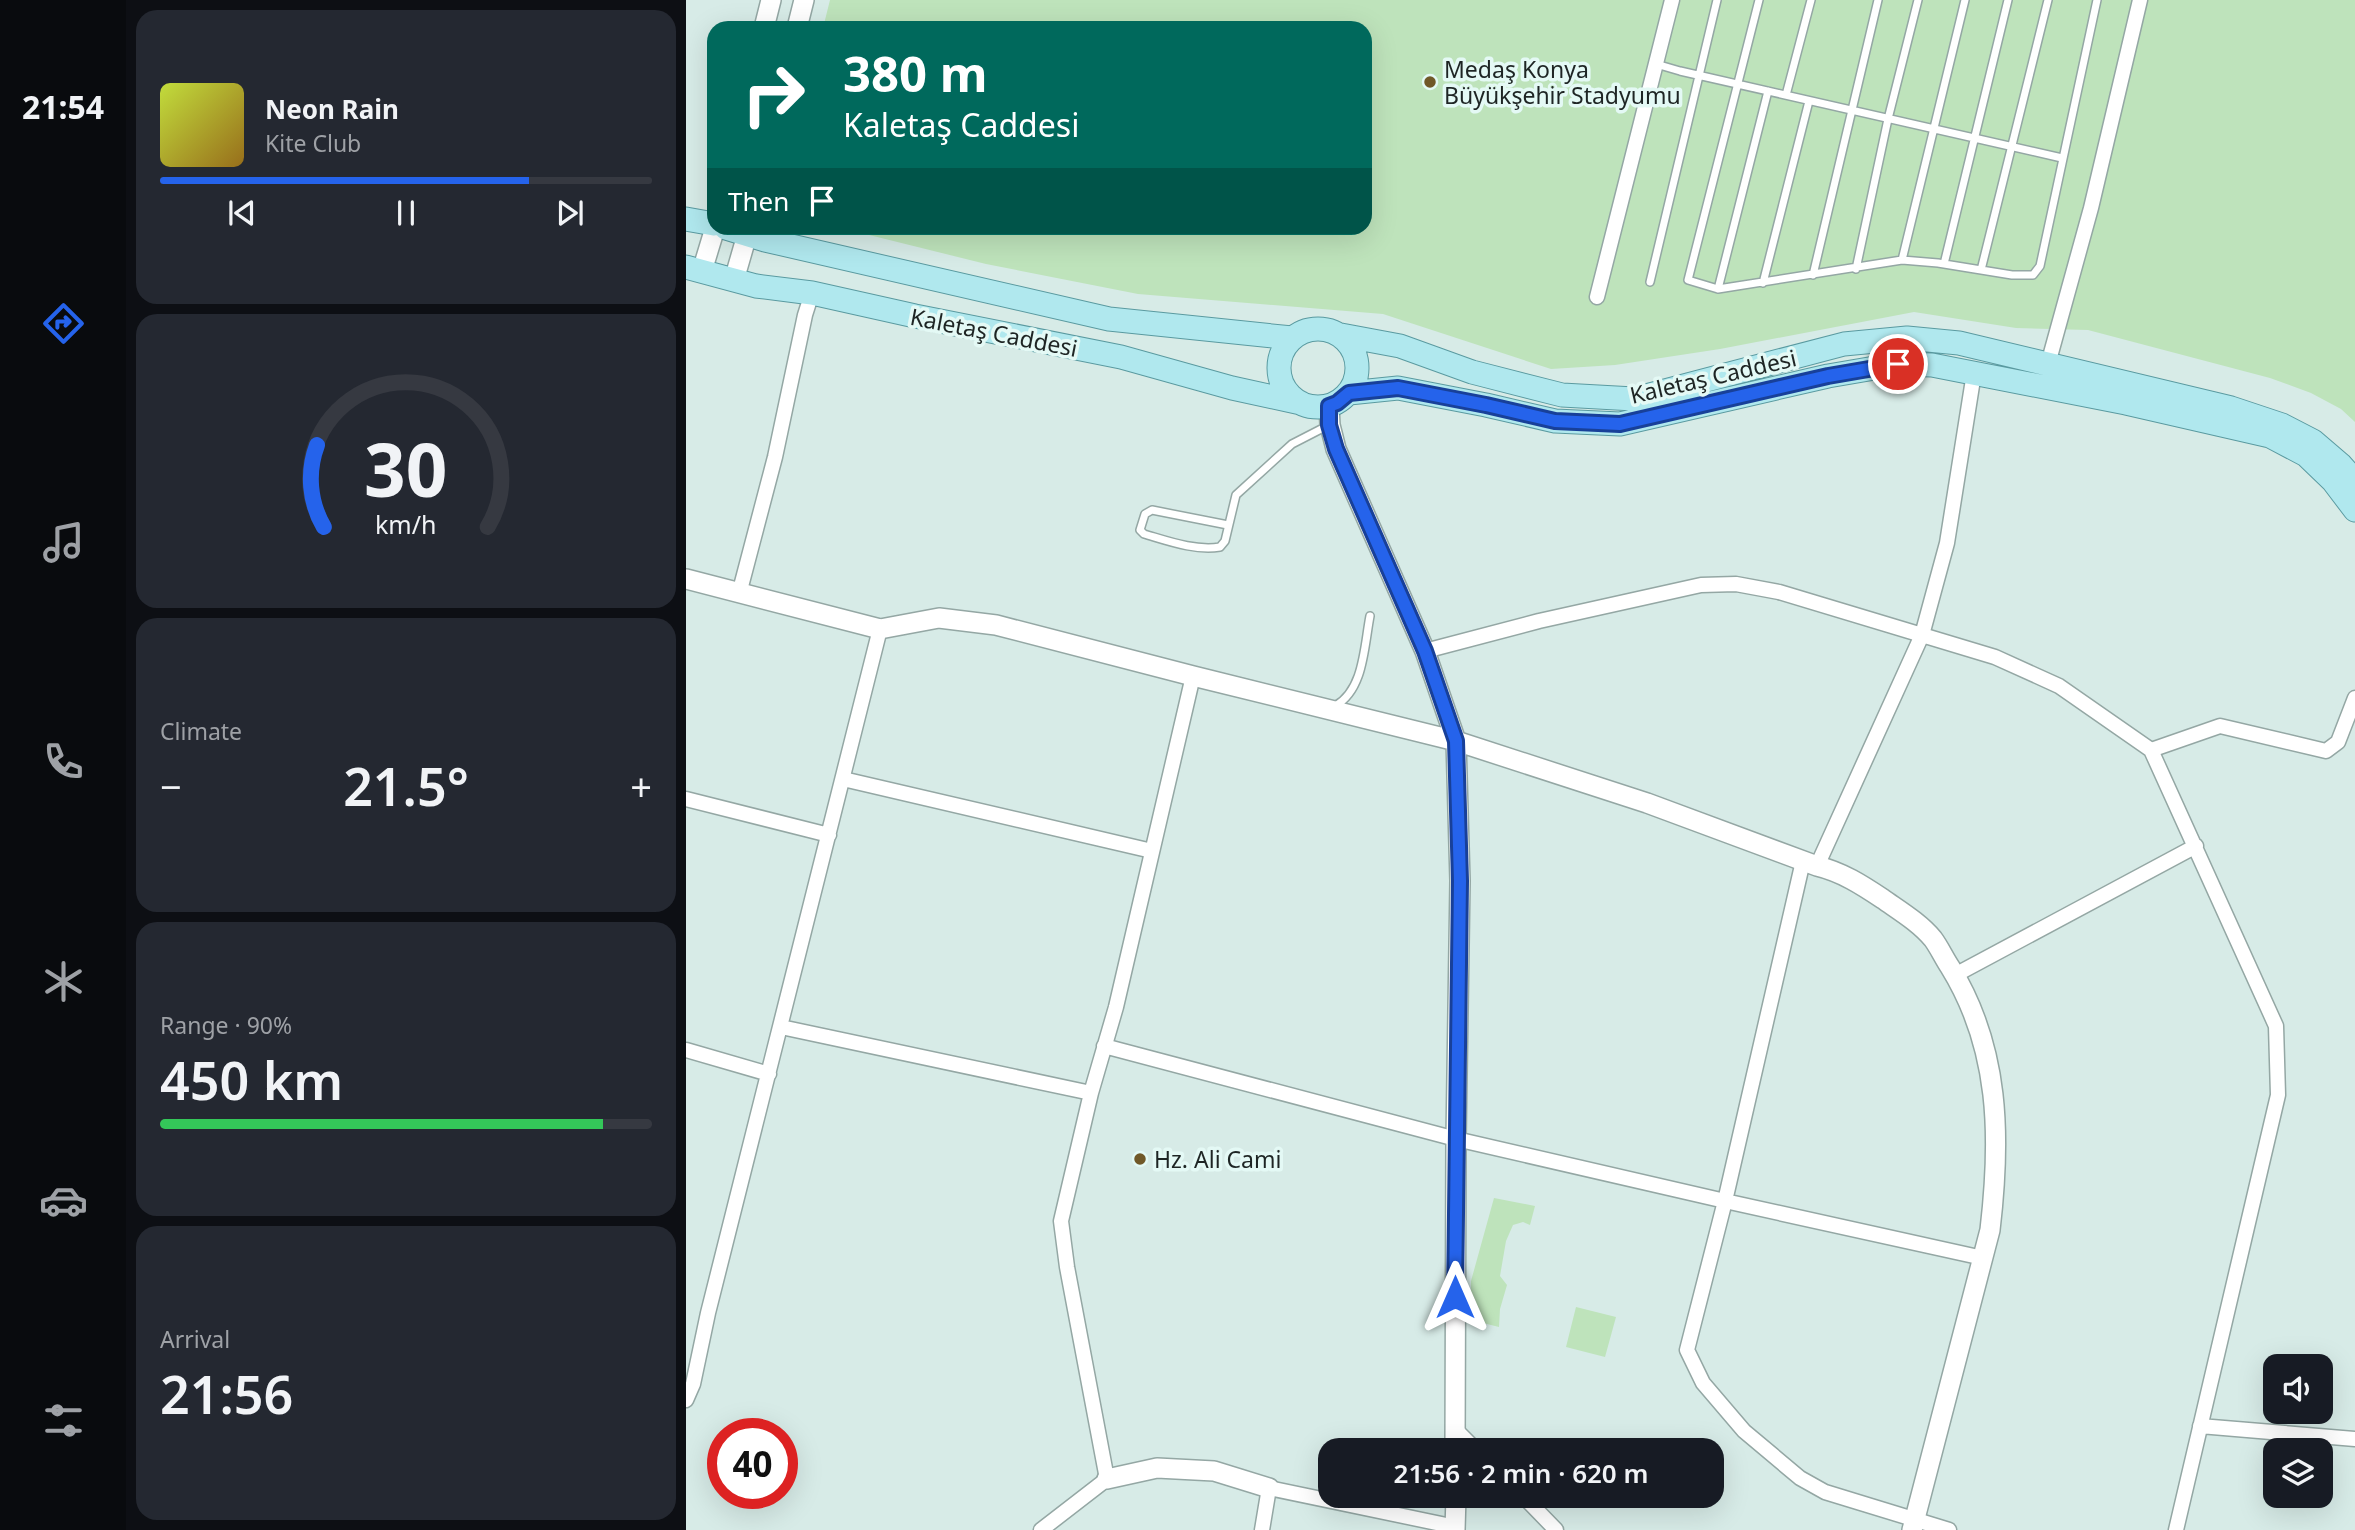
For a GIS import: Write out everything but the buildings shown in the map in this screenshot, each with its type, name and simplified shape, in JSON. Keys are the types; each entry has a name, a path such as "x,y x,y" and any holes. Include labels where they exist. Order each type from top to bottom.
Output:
{"main road":[{"path":"686,219 707,224"},
{"name":"Kaletaş Caddesi","path":"760,235 937,281 1109,319 1292,338"},
{"name":"Kaletaş Caddesi","path":"694,269 756,286 812,293 1121,357 1301,404"},
{"path":"1316,328 1341,335 1356,356 1358,369 1356,382 1329,415 1301,404 1290,396 1279,373 1279,360 1292,338 1303,331 1316,328"},
{"name":"Kaletaş Caddesi","path":"1341,335 1400,346 1472,372 1562,396 1634,399 1844,344 1907,338 1959,343 2231,408 2282,425 2313,441 2355,481"},
{"name":"Kaletaş Caddesi","path":"1349,393 1398,388 1555,421 1620,424 1828,376 1898,364 1931,365 2126,403 2270,436 2306,455 2333,481 2355,510"}],"street":[{"path":"766,21 771,0"},
{"path":"799,21 804,0"},
{"path":"1597,298 1672,0"},
{"path":"2048,364 2091,208 2140,0"},
{"path":"694,269 711,235"},
{"path":"734,280 740,235"},
{"path":"739,594 775,457 805,314 812,293"},
{"path":"1949,1530 1913,1525 1825,1492 1800,1478 1744,1431 1703,1384 1687,1350 1810,863 1922,635 1947,543 1974,373"},
{"path":"1329,415 1336,449 1425,651 1456,741 1460,881 1455,1139 1455,1438"},
{"path":"686,579 880,629 939,618 996,625 1456,741 1647,803 1834,870 1905,914 1933,939 1975,1012 1986,1052 1992,1091 1996,1181 1990,1230 1913,1525"},
{"path":"1425,651 1539,621 1701,585 1736,584 1779,592 1994,657 2059,686 2151,750 2276,1026 2278,1095 2176,1530"},
{"path":"686,1400 693,1384 708,1313 880,629"},
{"path":"1107,1479 1060,1221 1193,676"},
{"path":"2151,750 2220,726 2326,751 2337,742 2355,698"},
{"path":"843,779 1152,851"},
{"path":"686,799 828,835"},
{"path":"1955,975 2196,846"},
{"path":"781,1027 1091,1093"},
{"path":"1104,1046 1455,1139 1983,1258"},
{"path":"686,1050 769,1074"},
{"path":"2200,1426 2355,1439"},
{"path":"1455,1429 1464,1438"},
{"path":"1041,1530 1107,1479 1157,1468 1214,1471 1269,1488 1455,1529 1455,1508"},
{"path":"1262,1530 1269,1488"},
{"path":"1535,1508 1556,1530"}],"lane":[{"path":"1650,282 1717,0"},
{"path":"1759,0 1688,281 1718,289 1902,260 2033,275 2040,266 2097,0"},
{"path":"1786,95 1811,0"},
{"path":"1813,275 1878,0"},
{"path":"1856,269 1888,119 1918,0"},
{"path":"1902,260 1965,0"},
{"path":"1944,264 2008,0"},
{"path":"1981,270 2048,0"},
{"path":"1656,64 2062,158"},
{"path":"1718,289 1768,91"},
{"path":"1763,283 1809,101"},
{"path":"1228,526 1152,510 1145,513 1140,530 1143,534 1210,549 1220,547 1225,541 1237,495 1292,444 1329,415"},
{"path":"1328,709 1347,699 1358,678 1370,616"}],"green space":[{"path":"830,0 2355,0 2355,422 2341,409 2311,393 2270,378 2088,330 2016,328 1914,312 1720,349 1615,365 1551,369 1383,314 1138,294 986,264 869,235 1372,235 1372,21 825,21"},
{"path":"1494,1198 1535,1206 1530,1225 1523,1222 1513,1225 1506,1241 1500,1276 1507,1285 1500,1309 1499,1327 1471,1320 1471,1281"},
{"path":"1576,1307 1616,1317 1605,1357 1566,1347"}],"place":[{"name":"Medaş Konya Büyükşehir Stadyumu","path":"1430,82"},
{"name":"Hz. Ali Cami","path":"1140,1159"}],"route":[{"path":"1455,1297 1460,881 1456,741 1425,651 1336,449 1329,425 1329,406 1349,393 1398,388 1555,421 1620,424 1828,376 1898,364"}]}
